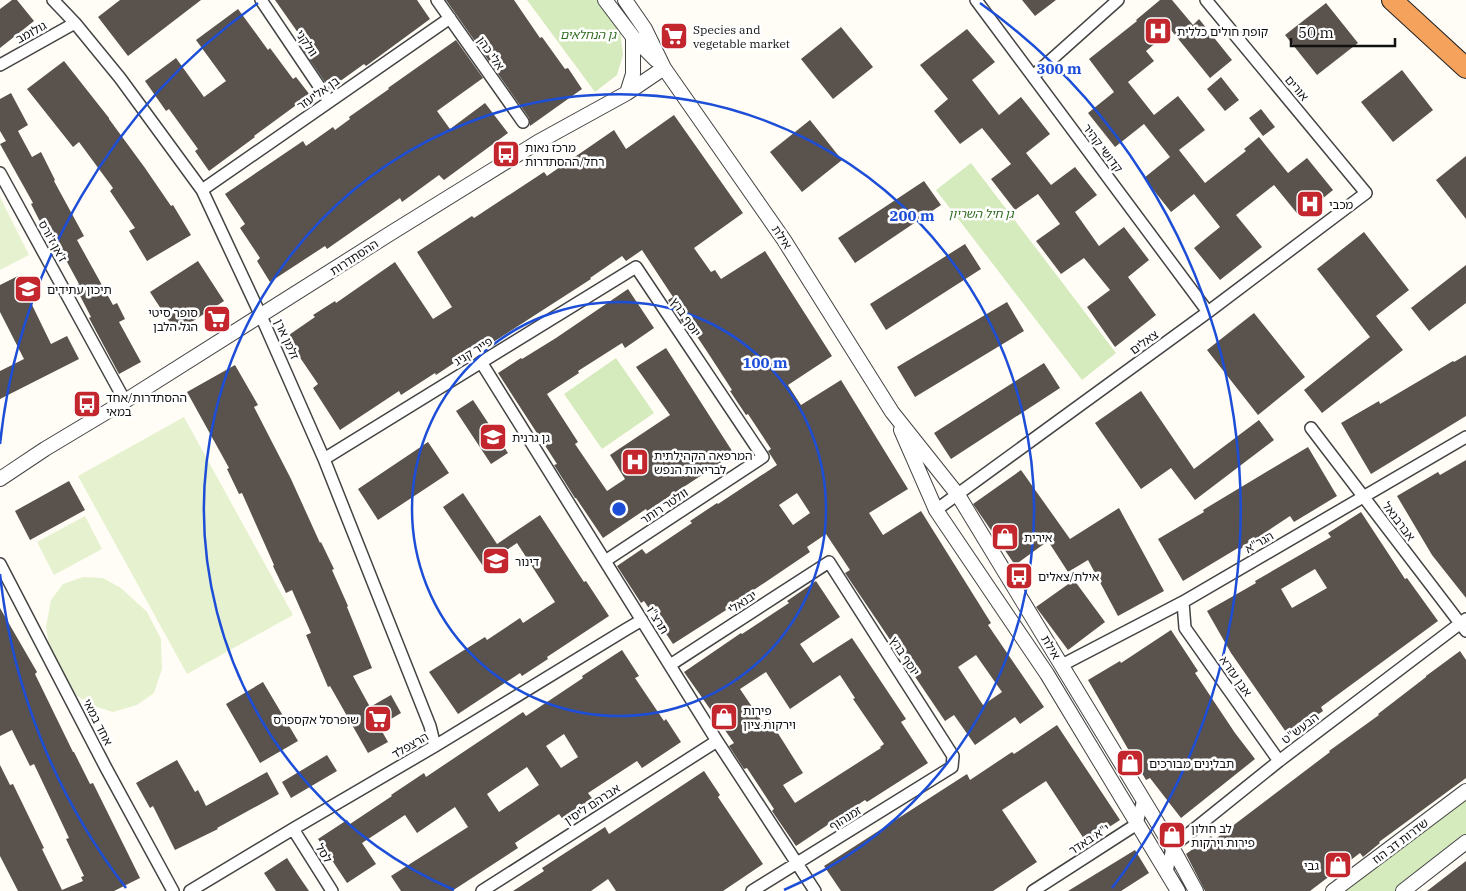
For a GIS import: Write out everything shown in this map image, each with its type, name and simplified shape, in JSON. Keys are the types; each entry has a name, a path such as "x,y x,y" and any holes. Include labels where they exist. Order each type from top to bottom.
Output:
{"highway":[{"path":"1392,0 1466,58"},
{"path":"1392,0 1466,68"}],"street":[{"name":"זלמן ארן","path":"53,0 75,23 120,78 202,190 261,316 324,459 438,745"},
{"name":"וולקני","path":"261,0 329,101"},
{"name":"אלי כהן","path":"437,0 523,122"},
{"name":"אילת","path":"605,0 633,37 664,68"},
{"name":"אילת","path":"625,0 645,29 664,68 784,240 892,412 958,495 1172,847 1196,891"},
{"name":"קדושי קהיר","path":"976,0 1208,312"},
{"path":"1033,76 1118,0"},
{"name":"אורים","path":"1206,0 1366,193"},
{"name":"בן אליעזר","path":"202,190 450,18"},
{"name":"גולומב","path":"0,66 75,23"},
{"path":"628,93 633,74 633,37"},
{"name":"ההסתדרות","path":"0,479 538,142 628,93 664,68"},
{"name":"ז'אן ז'ורס","path":"0,173 125,402"},
{"name":"צאלים","path":"936,510 1208,312 1366,193"},
{"name":"פייר קניג","path":"324,459 636,267"},
{"name":"יוסף ברץ","path":"636,267 763,457"},
{"name":"תרצ\"ו","path":"481,362 717,741 815,891"},
{"name":"אילת","path":"892,412 936,510 1036,659 1178,891"},
{"name":"אברבנאל","path":"1310,428 1464,624"},
{"name":"הגר\"א","path":"1062,665 1183,602 1466,437"},
{"name":"ההסתדרות","path":"0,469 45,450"},
{"name":"וולטר רותר","path":"606,561 763,457"},
{"name":"יוסף ברץ","path":"828,562 953,756 952,767"},
{"name":"יבנאלי","path":"670,665 828,562"},
{"name":"אחד במאי","path":"0,564 106,768 174,891"},
{"name":"אבן עזרא","path":"1183,602 1185,628 1279,761"},
{"name":"הרצפלד","path":"190,891 293,828 438,745 642,620"},
{"name":"הבעש\"ט","path":"1172,847 1279,761 1464,624"},
{"path":"1036,659 1062,665"},
{"name":"אברהם ליסין","path":"482,891 717,741"},
{"name":"זמנהוף","path":"752,891 952,767"},
{"name":"שדרות דב הוז","path":"1333,891 1466,791"},
{"path":"1137,824 1143,799"},
{"name":"י\"א באדר","path":"1033,891 1137,824"},
{"name":"לסל","path":"293,828 332,891"},
{"path":"1403,891 1466,842"},
{"path":"1167,872 1172,847"}],"green space":[{"name":"גן הנחלאים","path":"527,0 597,0 620,30 623,55 617,75 595,92"},
{"name":"גן חיל השריון","path":"971,163 1116,353 1082,380 936,190"},
{"path":"0,197 29,255 0,270"},
{"path":"616,358 654,413 602,449 564,394"},
{"path":"184,417 293,615 187,674 78,476"},
{"path":"85,516 102,549 54,575 37,542"},
{"path":"83,577 103,578 121,588 147,612 161,639 162,669 154,693 137,705 113,712 97,707 77,696 63,682 50,651 46,627 51,600 63,584"},
{"path":"1466,791 1466,842 1403,891 1333,891"}],"building":[{"path":"12,0 17,0 34,21 0,48 0,9"},
{"path":"120,0 201,0 128,56 98,17"},
{"path":"275,0 417,0 430,19 366,66 364,64 332,87 331,91 303,50 308,47"},
{"path":"446,0 514,0 540,38 542,37 565,69 568,68 582,89 530,126 529,118"},
{"path":"1022,0 1056,0 1035,16"},
{"path":"1160,0 1172,0 1193,25 1199,19 1232,60 1210,78 1171,30 1146,51 1154,61 1128,82 1154,115 1178,96 1205,130 1179,150 1205,183 1246,151 1244,149 1259,137 1288,173 1307,158 1333,190 1300,217 1274,185 1236,215 1262,247 1220,280 1194,248 1220,227 1194,194 1171,212 1144,178 1170,157 1144,124 1115,147 1088,113 1114,92 1089,59"},
{"path":"1326,3 1358,43 1317,75 1285,35"},
{"path":"238,9 268,50 270,48 293,79 296,77 310,95 209,171 195,151 198,149 169,109 166,111 145,81 176,58 204,97 226,81 196,40"},
{"path":"841,27 873,67 833,99 801,59"},
{"path":"967,29 995,62 972,80 999,115 1021,97 1050,134 1026,153 1051,185 1075,167 1097,195 1075,212 1099,246 1124,227 1149,260 1128,277 1156,315 1115,347 1087,307 1110,290 1084,258 1061,274 1036,241 1060,224 1038,194 1015,210 991,179 1011,164 982,128 960,144 934,111 948,99 920,65"},
{"path":"456,40 483,78 437,111 450,129 485,103 508,133 444,180 439,175 402,202 400,198 327,249 325,246 270,282 257,261 260,258 240,228 245,224 225,194 303,141 306,146 333,127 335,130 350,119 349,117"},
{"path":"64,61 109,118 171,206 173,205 191,235 147,261 129,231 135,228 110,191 113,188 79,142 73,147 27,89"},
{"path":"1402,70 1433,110 1393,142 1361,102"},
{"path":"1221,77 1239,100 1225,111 1207,89"},
{"path":"11,93 28,125 18,131 32,157 41,152 54,181 84,236 77,240 113,305 117,303 125,319 119,322 141,362 119,374 89,318 91,317 75,286 79,284 60,249 55,251 31,204 33,203 0,144 6,141 0,131 0,99"},
{"path":"1261,109 1275,127 1263,136 1249,118"},
{"path":"674,115 743,213 694,248 711,272 715,270 721,279 765,251 832,356 788,385 801,405 841,380 908,489 869,513 883,535 921,511 991,623 988,625 1044,707 1020,724 1015,717 975,745 954,715 945,721 845,573 850,570 826,534 807,547 810,552 734,605 673,644 644,601 641,603 617,566 642,549 646,554 692,523 690,521 777,465 768,451 771,449 730,391 732,390 710,356 688,323 684,325 668,300 673,297 642,250 626,261 622,256 591,279 481,350 478,347 436,375 435,373 401,395 399,391 340,430 313,388 318,384 286,337 315,317 313,315 335,301 336,303 395,262 433,319 452,307 417,252 472,216 474,218 544,172 547,176 614,130 626,149","holes":["797,493 810,513 793,525 779,505","976,655 1002,692 983,705 958,667"]},
{"path":"810,120 842,160 802,192 770,152"},
{"path":"1466,156 1466,219 1436,180"},
{"path":"924,181 941,205 855,263 838,238"},
{"path":"1364,232 1409,290 1376,316 1403,350 1322,413 1304,390 1370,337 1317,269"},
{"path":"965,244 981,269 886,330 870,304"},
{"path":"198,261 224,301 176,332 150,292"},
{"path":"1466,265 1466,303 1429,331 1411,308"},
{"path":"18,276 51,344 67,336 79,359 0,399 0,371 24,359 0,312 0,285"},
{"path":"628,289 654,328 625,348 622,343 578,371 579,373 547,394 578,442 575,444 607,491 625,479 610,455 670,415 636,367 666,348 734,454 603,538 554,465 557,464 498,373 556,338"},
{"path":"1007,302 1024,331 915,397 897,367"},
{"path":"1254,313 1305,377 1258,415 1207,350"},
{"path":"1466,355 1466,416 1371,474 1341,423 1379,401 1380,404"},
{"path":"1044,363 1060,388 951,459 934,433"},
{"path":"235,365 258,405 254,407 334,569 332,570 372,668 353,676 370,707 391,695 401,713 379,726 388,742 368,753 330,686 328,687 306,635 311,633 292,590 286,593 242,493 239,494 227,469 229,468 187,392"},
{"path":"1141,391 1194,469 1259,420 1274,440 1195,500 1171,468 1141,489 1095,423"},
{"path":"473,400 508,453 491,464 456,411"},
{"path":"428,442 449,473 378,520 358,489"},
{"path":"1308,447 1337,496 1294,522 1290,516 1239,550 1238,548 1183,581 1158,539"},
{"path":"1466,460 1466,598 1432,555 1397,496 1438,472 1440,475"},
{"path":"1021,470 1070,539 1119,508 1164,591 1118,616 1088,560 1068,572 1048,541 1015,565 973,504"},
{"path":"69,481 85,510 30,540 15,511"},
{"path":"463,493 497,544 540,515 609,616 522,676 520,673 458,714 429,672 485,637 487,640 520,618 523,623 555,602 517,543 483,566 443,507"},
{"path":"1361,512 1405,579 1407,578 1438,621 1321,707 1323,711 1288,735 1231,653 1207,611 1331,537 1328,533","holes":["1315,569 1327,588 1292,608 1281,589"]},
{"path":"1074,580 1105,622 1068,650 1036,607"},
{"path":"816,581 840,617 800,644 813,663 852,638 906,719 901,722 928,763 867,802 865,800 796,846 772,811 774,809 747,768 744,769 729,746 734,743 684,672 789,603 787,601","holes":["766,672 790,709 840,675 855,698 853,699 884,744 881,748 795,803 783,785 803,773 769,719 763,723 740,689"]},
{"path":"0,608 37,672 35,674 73,752 90,784 93,783 140,878 114,891 18,891 0,856 0,765 10,785 13,784 62,890 83,881 81,877 84,876 66,839 69,838 34,764 30,766 12,730 0,736"},
{"path":"1171,630 1198,671 1195,673 1235,733 1255,759 1181,818 1150,778 1146,780 1088,680 1120,661 1121,663"},
{"path":"622,650 639,676 635,678 664,721 666,719 681,742 642,768 637,761 588,793 594,801 564,821 559,814 515,843 518,848 452,891 401,891 391,876 468,827 455,807 417,833 405,815 362,843 376,864 347,883 318,839 347,820 350,824 424,773 426,777 523,712 526,716 583,678 582,676","holes":["564,734 578,757 561,768 546,746","527,767 539,785 499,812 487,794"]},
{"path":"1460,651 1466,660 1466,778 1379,842 1363,857 1360,853 1310,891 1205,891 1186,854 1211,836 1214,840"},
{"path":"263,682 298,741 260,763 226,704"},
{"path":"1057,725 1120,820 1086,842 1046,781 1002,810 1037,862 993,891 841,891 824,866 967,774 970,780 1012,752 1014,754"},
{"path":"327,755 337,771 291,798 282,782"},
{"path":"177,760 195,792 198,790 206,806 267,772 279,794 218,829 175,850 153,806 150,808 136,783"},
{"path":"704,771 720,795 718,797 763,864 723,891 616,891 608,879 591,891 513,891 544,871 542,868 605,827 609,834"},
{"path":"1135,850 1149,873 1121,891 1068,891"},
{"path":"287,858 309,891 276,891 264,873"},
{"path":"1466,861 1466,891 1427,891"}],"place":[{"name":"קופת חולים כללית","path":"1158,31"},
{"name":"Species and vegetable market","path":"674,36"},
{"name":"מרכז נאות רחל/ההסתדרות","path":"506,154"},
{"name":"מכבי","path":"1310,204"},
{"name":"תיכון עתידים","path":"28,289"},
{"name":"סופר סיטי הגל הלבן","path":"217,319"},
{"name":"ההסתדרות/אחד במאי","path":"87,404"},
{"name":"גן גרנית","path":"493,437"},
{"name":"המרפאה הקהילתית לבריאות הנפש","path":"635,462"},
{"name":"אירית","path":"1005,537"},
{"name":"דינור","path":"496,561"},
{"name":"אילת/צאלים","path":"1019,576"},
{"name":"פירות וירקות ציון","path":"724,717"},
{"name":"שופרסל אקספרס","path":"378,719"},
{"name":"תבלינים מבורכים","path":"1130,763"},
{"name":"לב חולון פירות וירקות","path":"1172,835"},
{"name":"גבי","path":"1338,865"}]}
